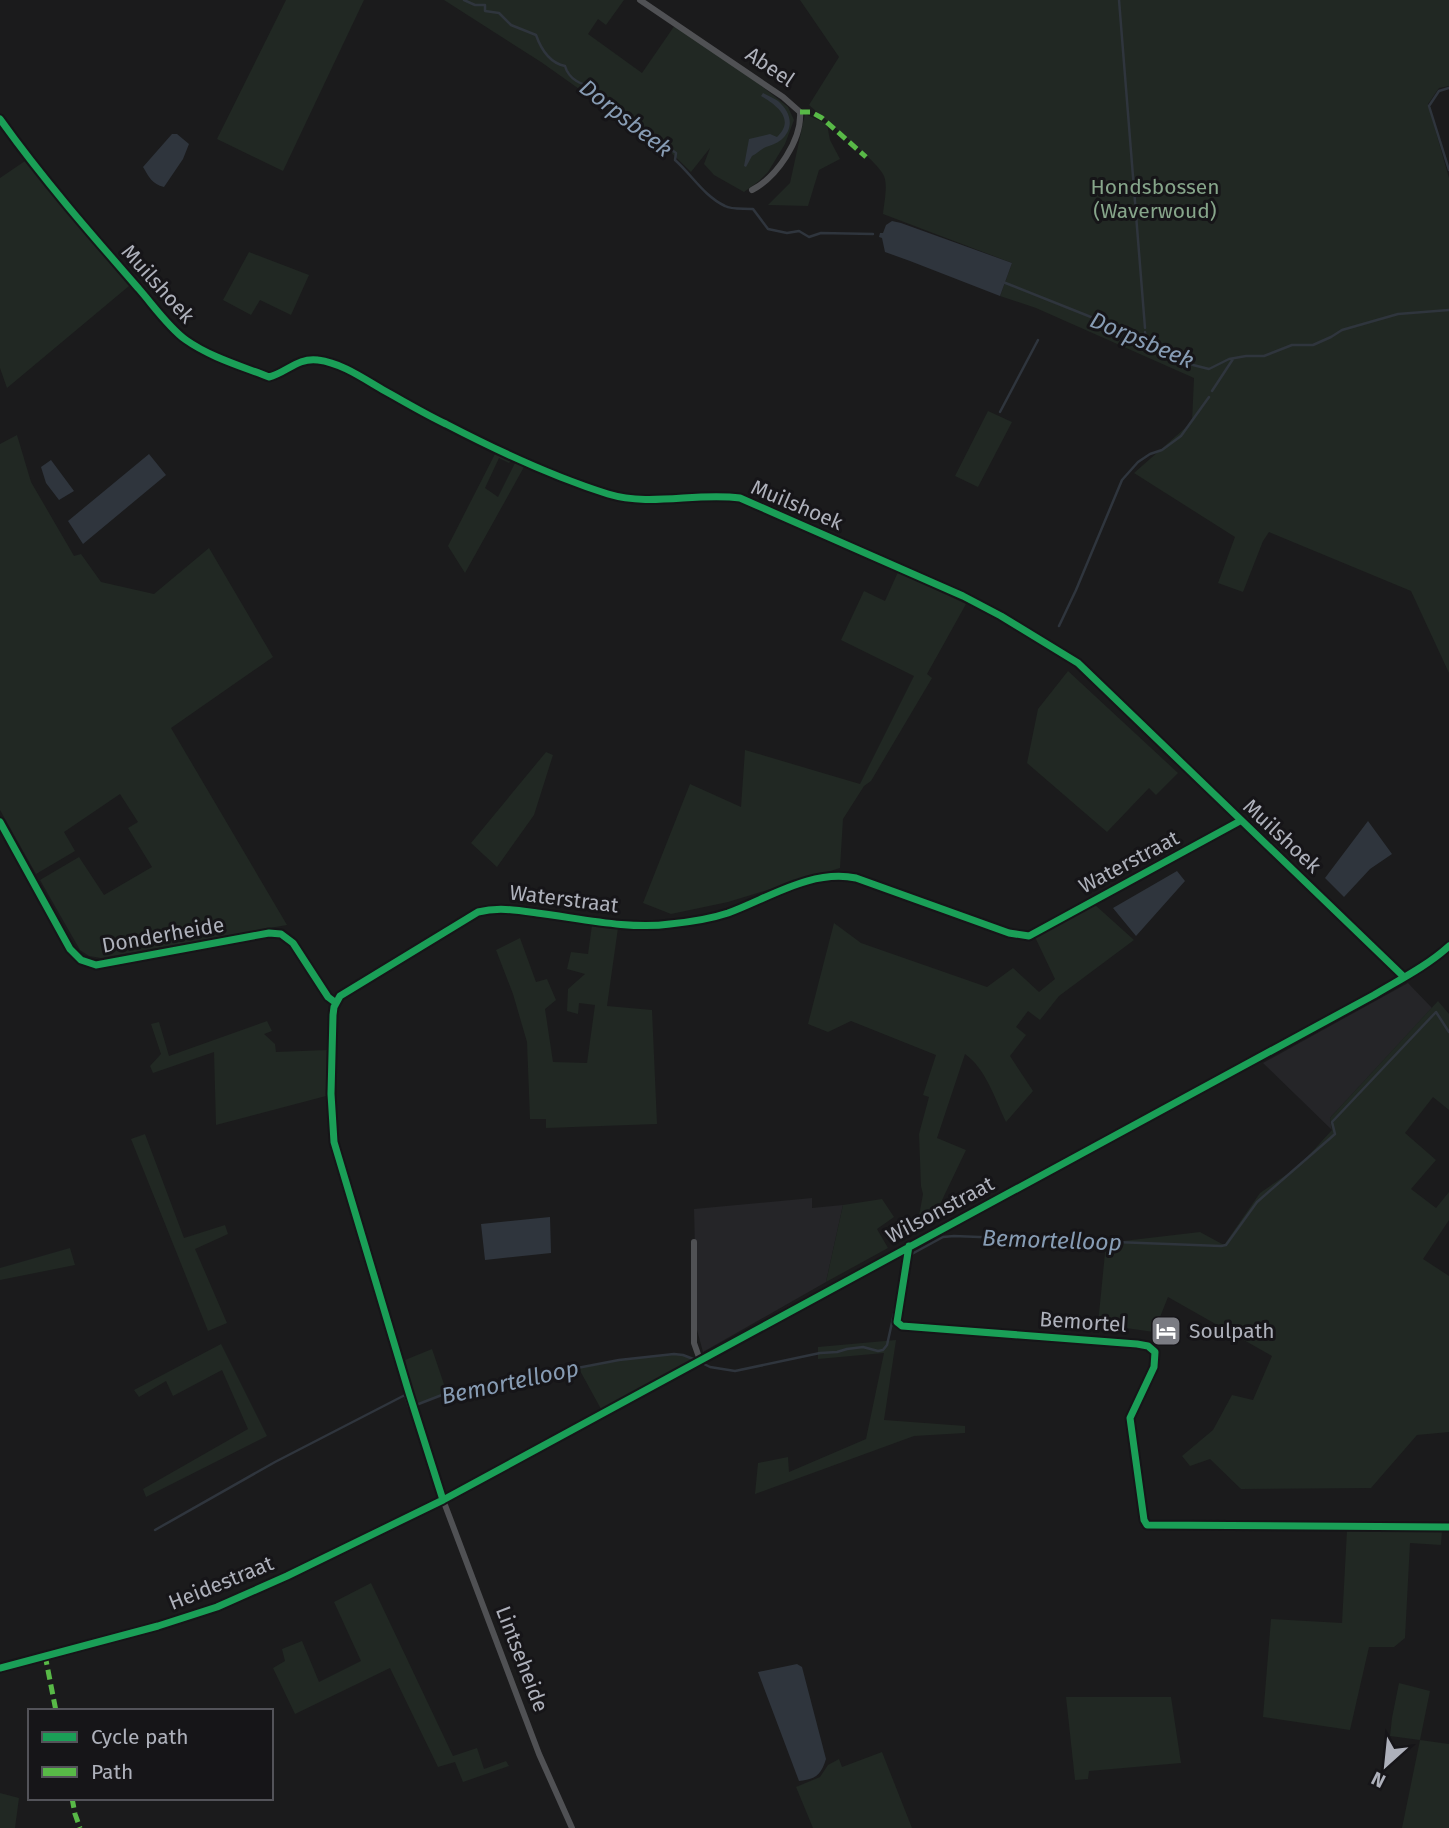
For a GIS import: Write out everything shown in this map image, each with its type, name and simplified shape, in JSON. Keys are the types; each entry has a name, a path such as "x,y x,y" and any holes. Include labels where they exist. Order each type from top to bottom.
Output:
{"street":[{"name":"Abeel","path":"640,0 800,111 799,128 785,158 760,186 752,190"},
{"name":"Muilshoek","path":"0,118 91,233 164,318 183,338 204,352 269,377 279,375 293,364 307,359 332,363 513,457 609,494 656,500 723,496 740,498 920,577 1001,616 1078,663 1404,977"},
{"name":"Waterstraat","path":"337,1003 346,991 478,912 503,909 631,925 667,925 731,912 778,891 831,875 856,878 1009,933 1029,936 1240,821"},
{"name":"Donderheide","path":"0,822 53,921 81,960 96,965 269,933 281,934 293,943 328,997 337,1003"},
{"name":"Wilsonstraat","path":"443,1500 1059,1167 1404,977 1449,946"},
{"path":"337,1003 333,1015 331,1094 334,1142 443,1500"},
{"path":"694,1242 694,1343 699,1360"},
{"name":"Bemortel","path":"909,1246 897,1322 902,1326 1137,1344 1148,1346 1155,1352 1154,1367 1130,1418 1144,1520 1147,1525 1449,1527"},
{"name":"Heidestraat","path":"0,1668 158,1626 217,1607 443,1500"},
{"name":"Lintseheide","path":"443,1500 539,1754 572,1828"}],"shaded area":[{"path":"763,93 782,105 790,125 781,140 752,156 746,167 749,139 770,134 777,137 785,124 782,113 761,96"},
{"path":"172,134 177,134 189,144 183,159 164,187 154,182 143,167"},
{"path":"892,221 1012,263 1000,296 885,252 882,238 879,237 886,225"},
{"path":"149,454 166,475 83,544 68,521"},
{"path":"51,460 74,491 59,500 46,483 41,467"},
{"path":"1368,821 1392,854 1370,869 1344,897 1325,878"},
{"path":"1177,871 1185,881 1136,936 1113,908"},
{"path":"1408,983 1432,1008 1330,1118 1332,1130 1263,1063"},
{"path":"812,1198 812,1208 843,1205 826,1282 703,1352 697,1330 694,1209"},
{"path":"550,1217 551,1253 485,1260 481,1224"},
{"path":"797,1664 802,1667 826,1759 817,1775 799,1781 758,1672"}],"green space":[{"path":"286,0 364,0 283,171 217,139"},
{"path":"444,0 624,0 606,25 598,19 588,34 642,73 675,25 788,107 794,120 785,144 768,172 744,192 714,175 704,164 710,148 691,172 655,137 613,113 541,62"},
{"name":"Hondsbossen (Waverwoud)","path":"800,0 1449,0 1449,86 1439,88 1428,104 1449,178 1449,673 1411,591 1269,532 1243,592 1218,583 1235,537 1134,473 1192,422 1194,378 1036,308 1000,296 1012,263 883,214 886,185 880,169 809,105 839,57"},
{"path":"805,114 827,124 830,140 840,159 819,170 808,206 768,205 790,183"},
{"path":"25,161 129,286 7,388 0,368 0,178"},
{"path":"249,252 309,275 291,315 260,300 251,315 223,300"},
{"path":"988,411 1012,422 978,487 955,476"},
{"path":"17,435 31,482 74,556 81,554 101,582 154,594 209,548 273,657 171,728 287,925 101,958 89,956 80,950 40,880 79,857 104,895 152,867 128,828 138,822 120,794 64,832 75,851 36,874 0,810 0,444"},
{"path":"496,452 511,460 509,463 499,458 485,488 498,497 515,463 524,467 465,573 448,546"},
{"path":"898,572 966,604 927,674 932,678 871,781 864,786 843,819 840,868 728,902 671,914 643,903 690,784 741,807 745,750 860,784 914,676 841,640 864,591 885,601"},
{"path":"1068,671 1178,773 1156,795 1149,788 1107,832 1027,763 1038,709"},
{"path":"546,752 553,755 534,815 497,867 471,843"},
{"path":"1094,904 1134,940 1059,996 1040,1020 1028,1011 1016,1027 1026,1035 1010,1056 1033,1091 1006,1122 984,1076 965,1054 937,1138 966,1150 932,1221 919,1216 923,1194 919,1134 929,1097 923,1095 936,1055 851,1021 828,1032 808,1024 834,923 861,943 987,987 1013,968 1039,992 1055,979 1035,937"},
{"path":"592,925 618,928 607,1006 652,1010 657,1124 546,1128 546,1119 530,1119 527,1042 496,950 520,938 536,982 547,979 556,1000 545,1009 553,1062 587,1063 595,1005 579,1003 578,1014 567,1011 568,989 585,974 567,969 571,952 588,954"},
{"path":"1438,1001 1449,1014 1449,1110 1433,1097 1405,1133 1436,1160 1411,1189 1436,1208 1449,1192 1449,1220 1423,1259 1449,1276 1449,1432 1417,1435 1371,1488 1241,1489 1210,1459 1190,1466 1182,1456 1213,1430 1232,1395 1253,1400 1272,1356 1168,1297 1154,1332 1098,1324 1106,1243 1200,1232 1224,1245 1260,1193 1299,1166 1332,1130 1330,1118"},
{"path":"267,1021 272,1031 264,1034 275,1044 276,1052 327,1050 326,1096 216,1125 214,1052 153,1073 150,1066 161,1054 151,1024 159,1022 169,1056"},
{"path":"145,1134 184,1238 225,1225 228,1234 195,1249 227,1323 208,1331 131,1139"},
{"path":"882,1199 894,1217 877,1229 888,1248 826,1282 843,1205"},
{"path":"70,1248 75,1265 0,1280 0,1268"},
{"path":"896,1340 884,1420 965,1426 965,1433 914,1436 755,1494 758,1463 788,1457 789,1472 866,1439 884,1353 818,1359 818,1347"},
{"path":"221,1344 267,1436 146,1497 143,1489 248,1429 222,1370 173,1396 166,1381 139,1397 134,1390"},
{"path":"432,1349 447,1393 416,1405 405,1360"},
{"path":"674,1354 694,1359 601,1409 578,1367 619,1360"},
{"path":"1347,1530 1442,1530 1441,1545 1410,1543 1405,1638 1394,1647 1369,1647 1350,1730 1263,1717 1271,1619 1342,1623"},
{"path":"371,1583 453,1756 477,1748 484,1769 506,1761 509,1766 463,1782 455,1762 438,1767 390,1668 295,1714 273,1668 285,1661 282,1649 302,1641 319,1682 361,1661 334,1602"},
{"path":"1399,1683 1430,1691 1420,1740 1390,1736"},
{"path":"1066,1697 1171,1697 1181,1763 1089,1771 1088,1779 1075,1780"},
{"path":"1420,1740 1449,1744 1449,1828 1402,1828"},
{"path":"882,1752 912,1828 813,1828 796,1787 820,1777 828,1765 839,1759 842,1767"},
{"path":"0,1793 19,1798 15,1828 0,1828"}],"waterway":[{"name":"Dorpsbeek","path":"464,0 475,5 485,5 485,11 499,13 511,25 536,35 551,59 565,66 576,81 594,88 593,97 613,105 676,153 675,160 718,202 731,208 753,209 768,229 787,233 799,231 809,237 821,233 873,234"},
{"path":"1119,0 1145,328"},
{"path":"1449,88 1439,91 1429,106 1449,170"},
{"name":"Dorpsbeek","path":"1003,282 1101,321 1193,365 1209,369 1229,359 1264,356 1292,345 1313,345 1342,330 1398,314 1449,310"},
{"path":"1145,332 1146,344"},
{"path":"1000,412 1038,340"},
{"path":"1212,391 1233,359"},
{"path":"1059,626 1122,480 1138,462 1162,450 1181,436 1209,397"},
{"name":"Bemortelloop","path":"910,1255 943,1237 954,1236 1226,1245 1257,1202 1335,1134 1332,1122 1436,1012 1449,1032"},
{"name":"Bemortelloop","path":"702,1363 735,1371 847,1349 863,1347 883,1350 887,1345 897,1300"},
{"name":"Bemortelloop","path":"416,1405 447,1393 619,1360 674,1354 696,1360"},
{"name":"Bemortelloop","path":"155,1530 275,1462 405,1395 409,1407"}],"marked path":[{"path":"800,112 811,112 822,118 866,157"},
{"path":"45,1655 56,1709"},
{"path":"72,1800 80,1828"}],"cycle path":[{"path":"0,119 67,205 167,323 186,340 205,351 269,377 304,361 318,360 336,364 485,444 608,494 641,499 740,498 963,596 1078,663 1404,977"},
{"path":"443,1500 334,1142 331,1094 333,1015 340,996 478,912 507,909 638,926 670,924 721,915 790,886 839,876 856,878 1009,933 1029,936 1240,821"},
{"path":"0,822 70,949 81,960 96,965 269,933 281,934 293,943 328,997 336,1003"},
{"path":"0,1668 158,1626 217,1607 443,1500 1374,995 1449,946"},
{"path":"909,1246 897,1322 902,1326 1137,1344 1148,1346 1155,1352 1154,1367 1130,1418 1144,1520 1147,1525 1449,1527"}],"place":[{"name":"Soulpath","path":"1166,1331"}]}
